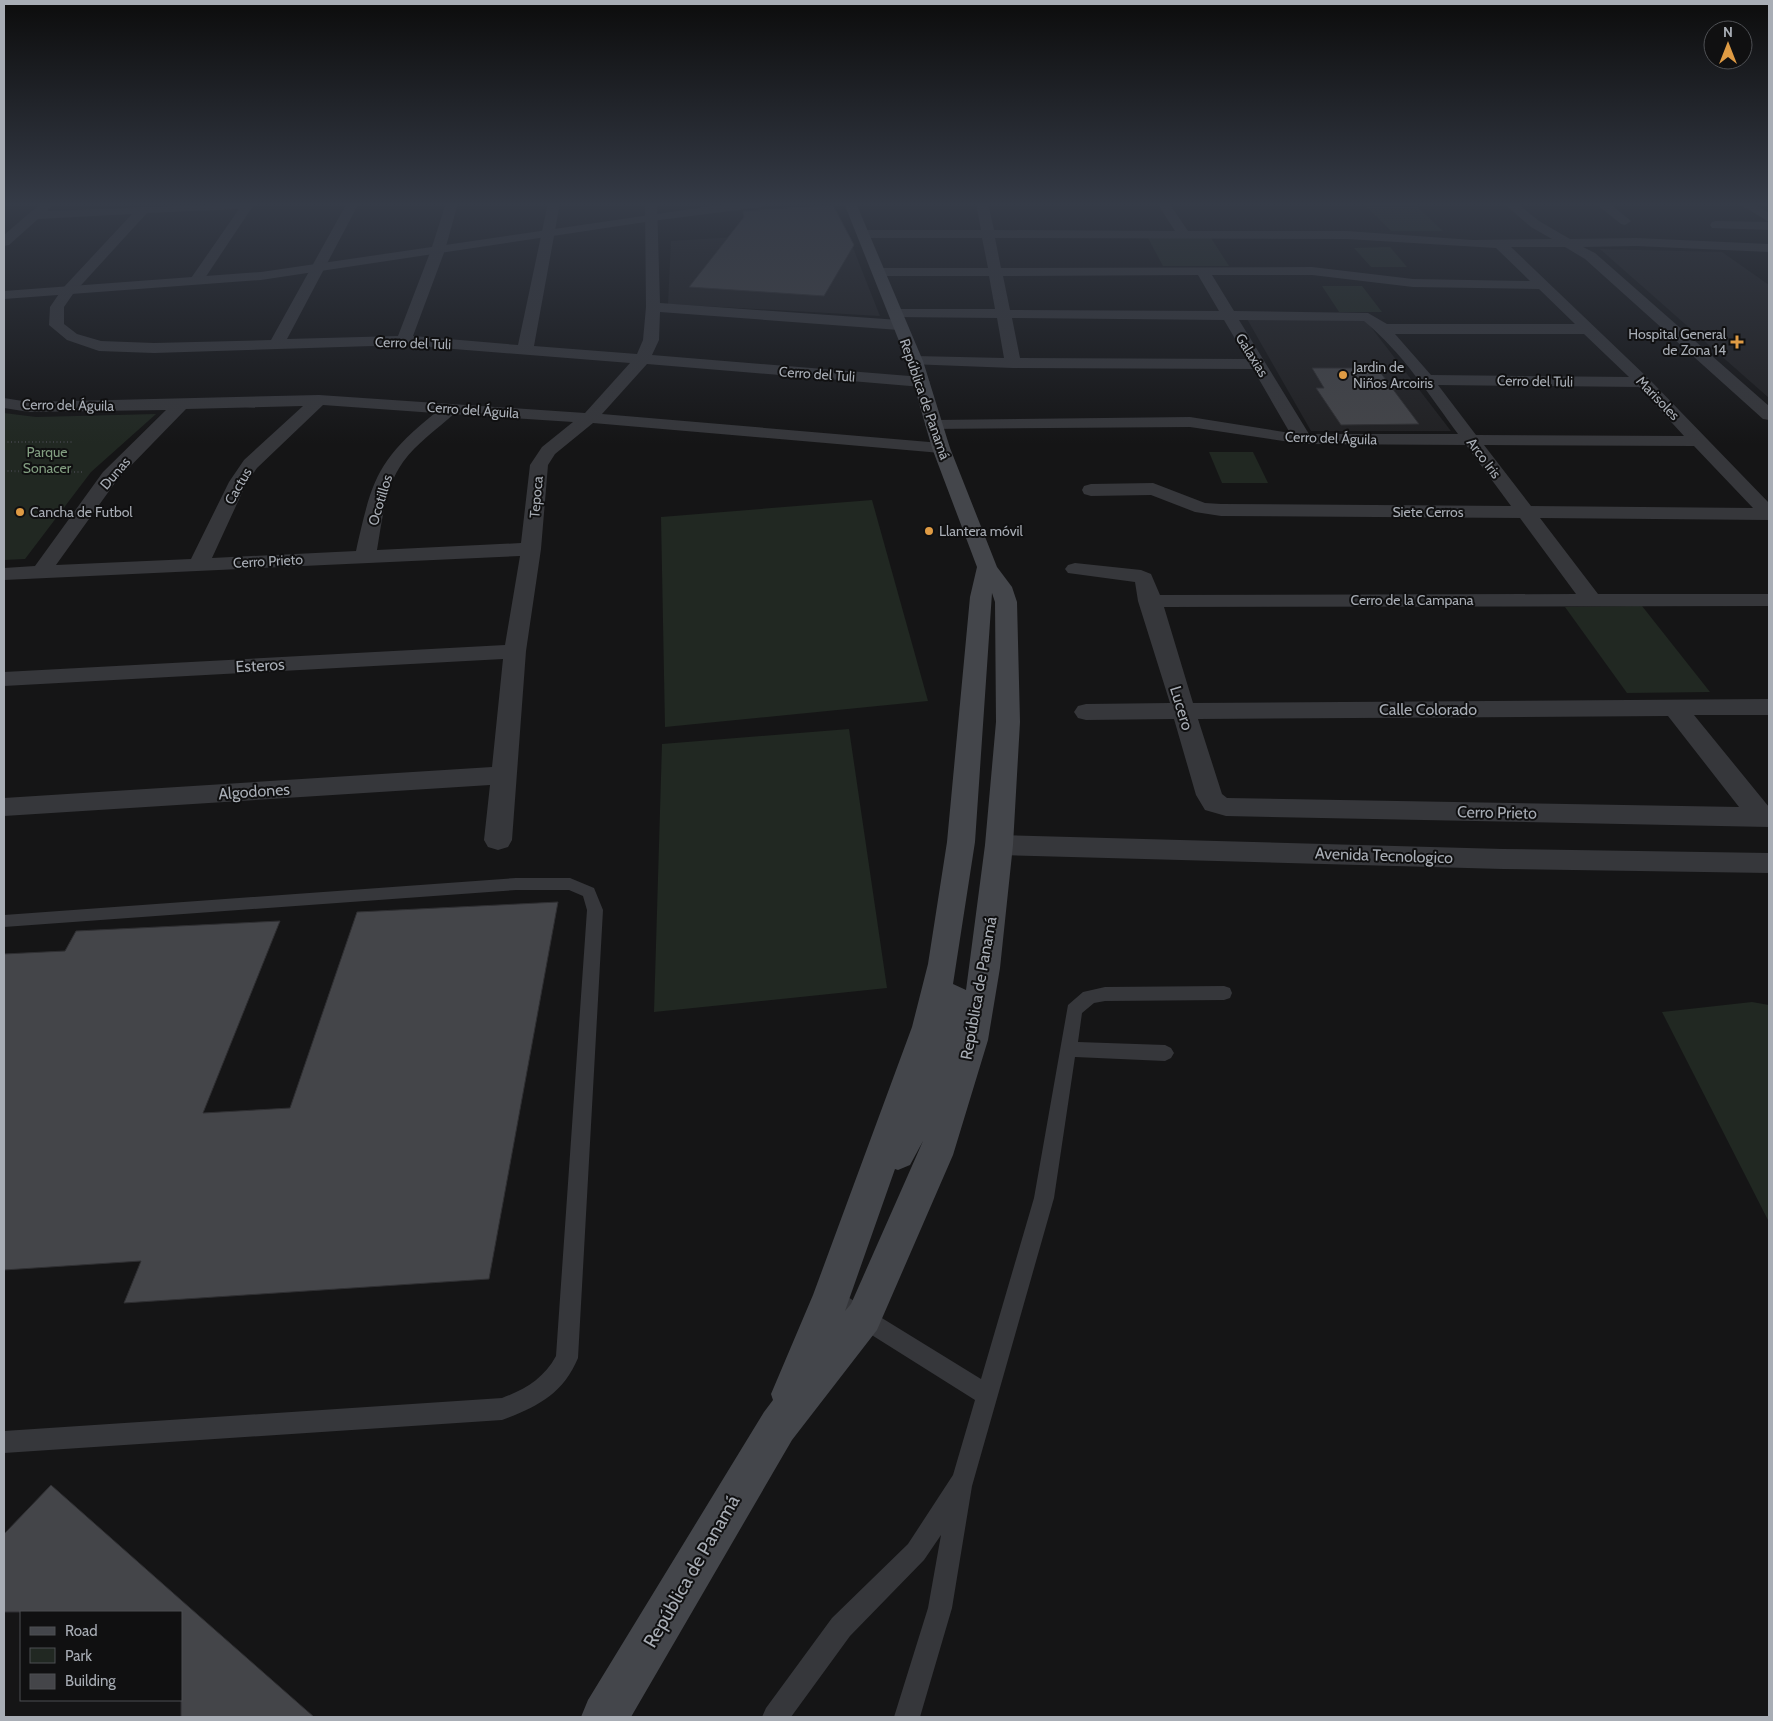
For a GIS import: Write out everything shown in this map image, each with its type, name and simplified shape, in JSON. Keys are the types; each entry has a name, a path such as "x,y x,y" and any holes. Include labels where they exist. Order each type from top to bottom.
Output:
{"main road":[{"name":"República de Panamá","path":"778,1426 831,1298 928,1027 943,964 961,842 984,582 915,360 884,283"},
{"path":"984,582 996,637 982,825 986,836 1000,845"},
{"name":"República de Panamá","path":"605,1717 778,1426 864,1317 936,1155 972,1040 983,977 1000,845"},
{"path":"871,1187 899,1152 920,1109 939,1061 962,966 978,858 980,852 987,847 1000,845"}],"street":[{"name":"Cerro del Tuli","path":"74,283 57,306 57,325 72,337 99,346 154,348 404,340 922,382"},
{"path":"4,295 163,283"},
{"path":"277,343 308,283"},
{"path":"404,340 425,283"},
{"path":"525,350 538,283"},
{"name":"Tepoca","path":"498,840 515,651 531,549 539,465 548,451 589,418 642,360 651,340 653,283"},
{"path":"997,283 1013,363"},
{"name":"Galaxias","path":"1209,283 1304,439"},
{"path":"1420,283 1542,285"},
{"path":"1621,283 1769,415"},
{"name":"Marisoles","path":"1542,285 1643,382 1769,514"},
{"path":"653,307 897,319 1003,314 1357,315 1379,324 1586,329"},
{"name":"Arco Iris","path":"1379,324 1426,380 1591,599"},
{"path":"915,360 1013,363 1258,364"},
{"name":"Cerro del Tuli","path":"1426,380 1643,382"},
{"name":"Cerro del Águila","path":"4,403 29,407 180,405 319,400 589,418 941,448"},
{"name":"Cactus","path":"198,564 238,482 250,464 319,400"},
{"name":"Dunas","path":"41,572 110,476 180,405"},
{"name":"Ocotillos","path":"365,557 377,503 385,477 393,463 403,449 451,408"},
{"name":"Cerro del Águila","path":"934,425 1208,422 1277,436 1304,439 1699,441"},
{"name":"Siete Cerros","path":"1091,490 1153,489 1202,508 1221,510 1769,514"},
{"name":"Cerro Prieto","path":"4,574 531,549"},
{"path":"1075,569 1140,575 1144,578 1149,600"},
{"name":"Cerro de la Campana","path":"1149,600 1769,600"},
{"name":"Lucero","path":"1149,600 1208,796 1214,803 1226,807"},
{"name":"Esteros","path":"4,679 515,651"},
{"path":"1675,708 1765,817"},
{"name":"Calle Colorado","path":"1086,712 1769,708"},
{"name":"Algodones","path":"4,807 504,775"},
{"name":"Cerro Prieto","path":"1226,807 1765,817"},
{"name":"Avenida Tecnologico","path":"1000,845 1503,859 1769,863"}],"lane":[{"path":"4,921 516,884 570,884 588,892 596,910 567,1358 559,1374 534,1397 502,1410 4,1442"},
{"path":"907,1717 940,1608 963,1480 1044,1198 1074,1010 1089,997 1105,994 1224,993"},
{"path":"1069,1049 1164,1053"},
{"path":"831,1298 987,1395"},
{"path":"775,1717 841,1627 916,1552 963,1480"}],"path":[{"path":"4,442 72,442"},
{"path":"4,471 91,472"}],"shaded area":[{"path":"669,283 867,283 880,316 668,304"},
{"name":"Hospital General de Zona 14","path":"1639,283 1767,283 1769,285 1769,398"},
{"name":"Jardin de Niños Arcoiris","path":"1364,318 1451,431 1311,431 1247,319"}],"green space":[{"path":"1322,286 1362,286 1382,312 1339,312"},
{"name":"Parque Sonacer","path":"4,413 36,417 156,414 91,472 25,559 4,560"},
{"path":"1209,452 1253,452 1268,483 1222,483"},
{"path":"872,500 928,701 665,727 661,517"},
{"path":"1642,606 1710,692 1627,693 1565,607"},
{"path":"849,729 887,988 654,1012 662,744"},
{"path":"1752,1002 1769,1005 1769,1222 1662,1012"}],"building":[{"path":"692,283 831,283 824,296 689,287"},
{"path":"1312,368 1377,368 1419,424 1341,425 1316,388 1324,388"},
{"path":"558,902 489,1279 124,1303 141,1261 4,1270 4,954 65,951 76,931 280,921 203,1113 290,1108 357,912"},
{"path":"51,1485 314,1717 181,1717 182,1611 4,1612 4,1534"}],"place":[{"name":"Hospital General de Zona 14","path":"1737,342"},
{"name":"Jardin de Niños Arcoiris","path":"1343,375"},
{"name":"Cancha de Futbol","path":"20,512"},
{"name":"Llantera móvil","path":"929,531"}]}
